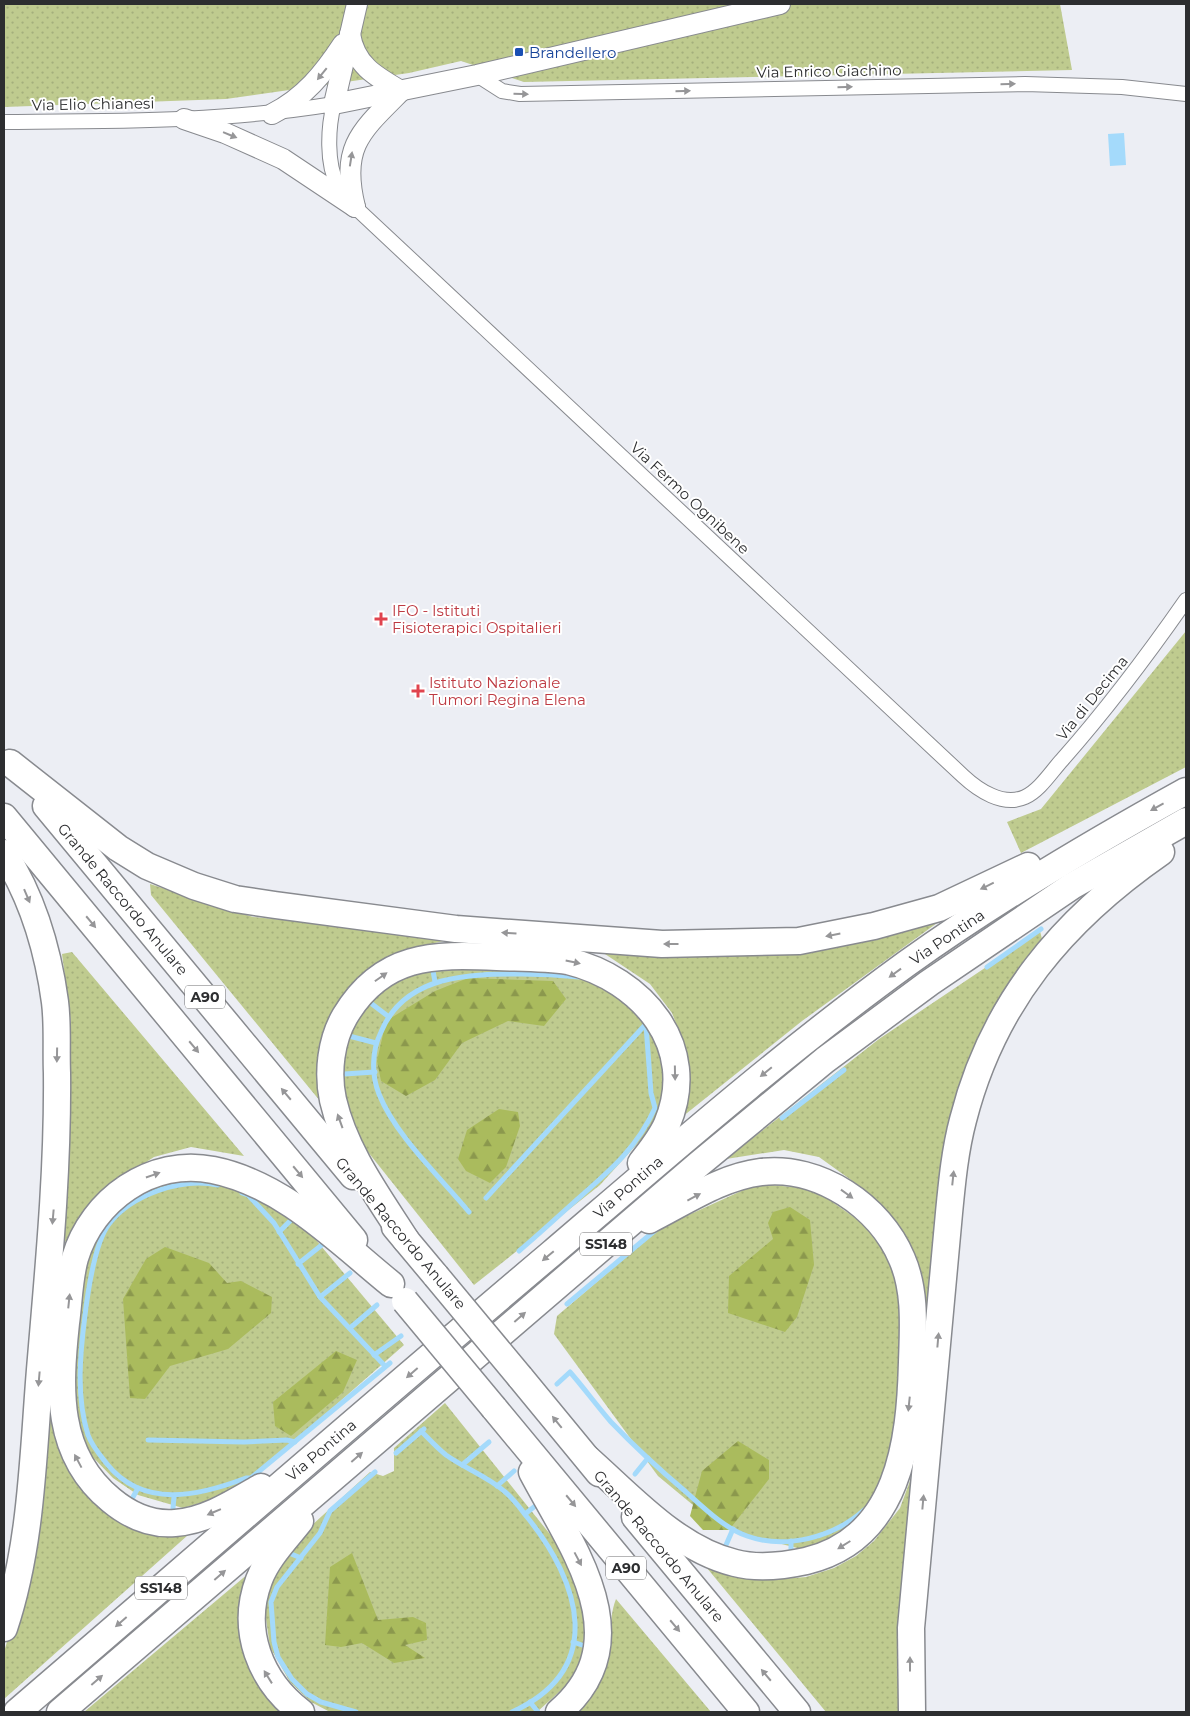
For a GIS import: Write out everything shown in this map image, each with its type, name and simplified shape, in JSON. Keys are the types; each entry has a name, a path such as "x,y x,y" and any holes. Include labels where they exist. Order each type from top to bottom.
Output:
{"highway":[{"path":"7,759 130,856 194,886 235,898 456,929 662,944 799,941 874,926 939,908 1078,840 1127,824"},
{"name":"Grande Raccordo Anulare","path":"7,759 797,1712"},
{"name":"Via Pontina","path":"17,1712 724,1105 885,979 1016,890 1186,791"},
{"name":"A90","path":"4,817 746,1712"},
{"name":"Via Pontina","path":"60,1712 751,1120 893,1009 1072,886 1186,821"},
{"path":"912,1712 911,1628 949,1213 958,1143 972,1087 987,1047 1002,1018 1027,978 1055,944 1109,891 1186,835"},
{"path":"4,853 21,883 33,911 49,964 56,1026 58,1133 49,1268 24,1540 13,1597 4,1628"},
{"path":"406,1240 361,1170 338,1116 331,1086 333,1047 339,1027 349,1010 375,980 392,969 418,959 452,954 554,959 585,965 614,978 640,998 654,1013 668,1039 676,1068 676,1082 671,1112 664,1131 640,1165 578,1230"},
{"path":"304,1464 222,1508 199,1518 176,1524 149,1521 136,1516 119,1506 95,1485 79,1462 70,1444 63,1400 63,1353 72,1274 85,1234 109,1202 138,1181 178,1168 213,1170 248,1181 287,1202 398,1292"},
{"path":"588,1460 666,1528 714,1556 753,1566 782,1565 815,1559 845,1544 856,1536 876,1516 886,1502 902,1456 912,1376 912,1293 902,1259 886,1232 870,1213 838,1188 824,1181 791,1172 761,1172 743,1175 710,1188 605,1244"},
{"path":"500,1416 582,1564 596,1602 598,1640 593,1661 579,1689 559,1712"},
{"path":"301,1712 283,1697 262,1668 254,1643 253,1609 259,1580 265,1568 334,1476"}],"street":[{"path":"357,4 334,104 477,75 780,4"},
{"path":"350,34 352,47 362,65 375,76 401,91"},
{"path":"272,114 293,102 313,85 350,34"},
{"name":"Via Enrico Giachino","path":"477,75 502,91 520,94 1025,84 1114,86 1186,94"},
{"path":"355,207 350,178 353,146 370,122 401,91"},
{"name":"Via Elio Chianesi","path":"4,122 184,119 272,114 334,104"},
{"name":"Via Fermo Ognibene","path":"334,104 330,123 334,173 338,187 355,207 963,776 984,792 1010,799"},
{"path":"184,119 225,133 283,158 355,207"},
{"name":"Via di Decima","path":"1010,799 1026,797 1039,787 1103,713 1186,600"}],"green space":[{"path":"4,4 1060,4 1072,70 524,82 461,61 409,73 226,99 4,107"},
{"path":"1186,631 1186,767 1021,853 1007,822 1041,809"},
{"path":"150,884 253,917 457,938 417,947 373,971 320,1101 151,895"},
{"path":"955,910 802,1021 672,1125 687,1073 684,1044 672,1013 650,984 596,948 707,955"},
{"path":"1040,931 1043,943 1000,1003 928,1328 922,1274 899,1225 858,1185 819,1157 784,1150 726,1159 879,1039"},
{"path":"72,952 244,1156 191,1147 154,1157 114,1183 83,1215 66,1242 61,1236 70,1132 71,1022 62,954"},
{"path":"448,962 577,971 651,1018 668,1062 661,1104 648,1132 600,1185 474,1285 364,1147 342,1089 342,1058 356,1021 379,994 405,972"},
{"path":"468,978 553,981 566,999 544,1026 508,1021 462,1043 435,1080 406,1096 381,1081 377,1061 386,1021 435,991"},
{"path":"499,1109 518,1112 520,1126 506,1167 490,1183 466,1171 458,1159 467,1130"},
{"path":"180,1174 264,1196 311,1234 404,1345 237,1492 183,1508 138,1495 113,1478 82,1446 66,1397 81,1258 120,1198"},
{"path":"771,1185 814,1189 868,1227 892,1258 909,1323 885,1495 839,1540 801,1549 738,1533 699,1510 658,1476 554,1334 557,1316 660,1228 750,1187"},
{"path":"790,1207 810,1220 814,1265 797,1317 785,1332 728,1313 729,1276 773,1239 768,1223 773,1212"},
{"path":"165,1247 209,1263 227,1283 241,1281 272,1297 271,1313 228,1349 170,1366 145,1399 130,1398 123,1299 146,1259"},
{"path":"336,1351 357,1360 343,1392 291,1436 275,1426 273,1402"},
{"path":"49,1396 86,1490 197,1527 4,1699 4,1652 20,1598"},
{"path":"445,1403 573,1563 586,1598 587,1648 568,1684 537,1712 330,1712 311,1702 290,1682 270,1647 265,1612 270,1578 298,1538 370,1472 383,1476 394,1471 394,1448"},
{"path":"738,1441 769,1460 769,1479 729,1530 703,1530 690,1516 702,1471"},
{"path":"918,1459 904,1712 826,1712 697,1556 770,1580 806,1577 834,1568 856,1556 874,1541 900,1508"},
{"path":"352,1553 378,1620 413,1617 426,1623 427,1640 405,1645 425,1658 394,1663 362,1643 341,1647 325,1645 330,1567"},
{"path":"255,1568 246,1606 293,1712 84,1712"},
{"path":"616,1599 711,1712 571,1712 592,1691 607,1666 613,1607"}],"water":[{"path":"1124,133 1126,165 1110,166 1108,134"}],"waterway":[{"path":"987,967 1041,929"},
{"path":"432,965 435,982"},
{"path":"469,1212 407,1140 386,1109 376,1086 374,1070 374,1054 381,1032 392,1013 406,998 422,988 441,981 461,977 502,974 544,974 579,977"},
{"path":"368,1001 389,1017"},
{"path":"486,1198 645,1025"},
{"path":"519,1251 609,1171 630,1149 647,1123 655,1108 651,1093 646,1025"},
{"path":"349,1036 376,1043"},
{"path":"782,1118 844,1070"},
{"path":"344,1074 375,1072"},
{"path":"218,1185 204,1183 173,1186 143,1197 118,1214 109,1224 100,1242 93,1267 85,1315 80,1391 88,1435 94,1447 107,1464 121,1478 137,1488 154,1493 172,1495 210,1490 251,1478 390,1363"},
{"path":"242,1193 248,1195 274,1223 320,1297 385,1366"},
{"path":"279,1232 295,1216"},
{"path":"567,1304 658,1228"},
{"path":"298,1264 323,1244"},
{"path":"320,1297 350,1273"},
{"path":"350,1328 377,1305"},
{"path":"374,1355 401,1336"},
{"path":"557,1384 570,1372 611,1422 648,1458 715,1517 730,1528 747,1536 778,1542 809,1538 839,1527 864,1510"},
{"path":"396,1453 424,1429"},
{"path":"421,1431 446,1455 490,1481 513,1500 545,1542 560,1569 571,1596 575,1623 572,1649 562,1673 542,1694 512,1712"},
{"path":"148,1440 244,1442 287,1440 295,1442"},
{"path":"462,1465 489,1442"},
{"path":"635,1474 648,1458"},
{"path":"497,1486 514,1471"},
{"path":"356,1712 321,1702 307,1694 292,1679 278,1657 274,1642 271,1602 277,1587 320,1533 330,1511 375,1472"},
{"path":"133,1497 138,1488"},
{"path":"173,1508 174,1497"},
{"path":"525,1514 539,1503"},
{"path":"726,1545 733,1529"},
{"path":"791,1541 791,1553"},
{"path":"284,1551 301,1558"},
{"path":"573,1642 588,1647"},
{"path":"530,1702 538,1712"}],"place":[{"name":"Brandellero","path":"519,52"},
{"name":"IFO - Istituti Fisioterapici Ospitalieri","path":"381,619"},
{"name":"Istituto Nazionale Tumori Regina Elena","path":"418,691"}]}
